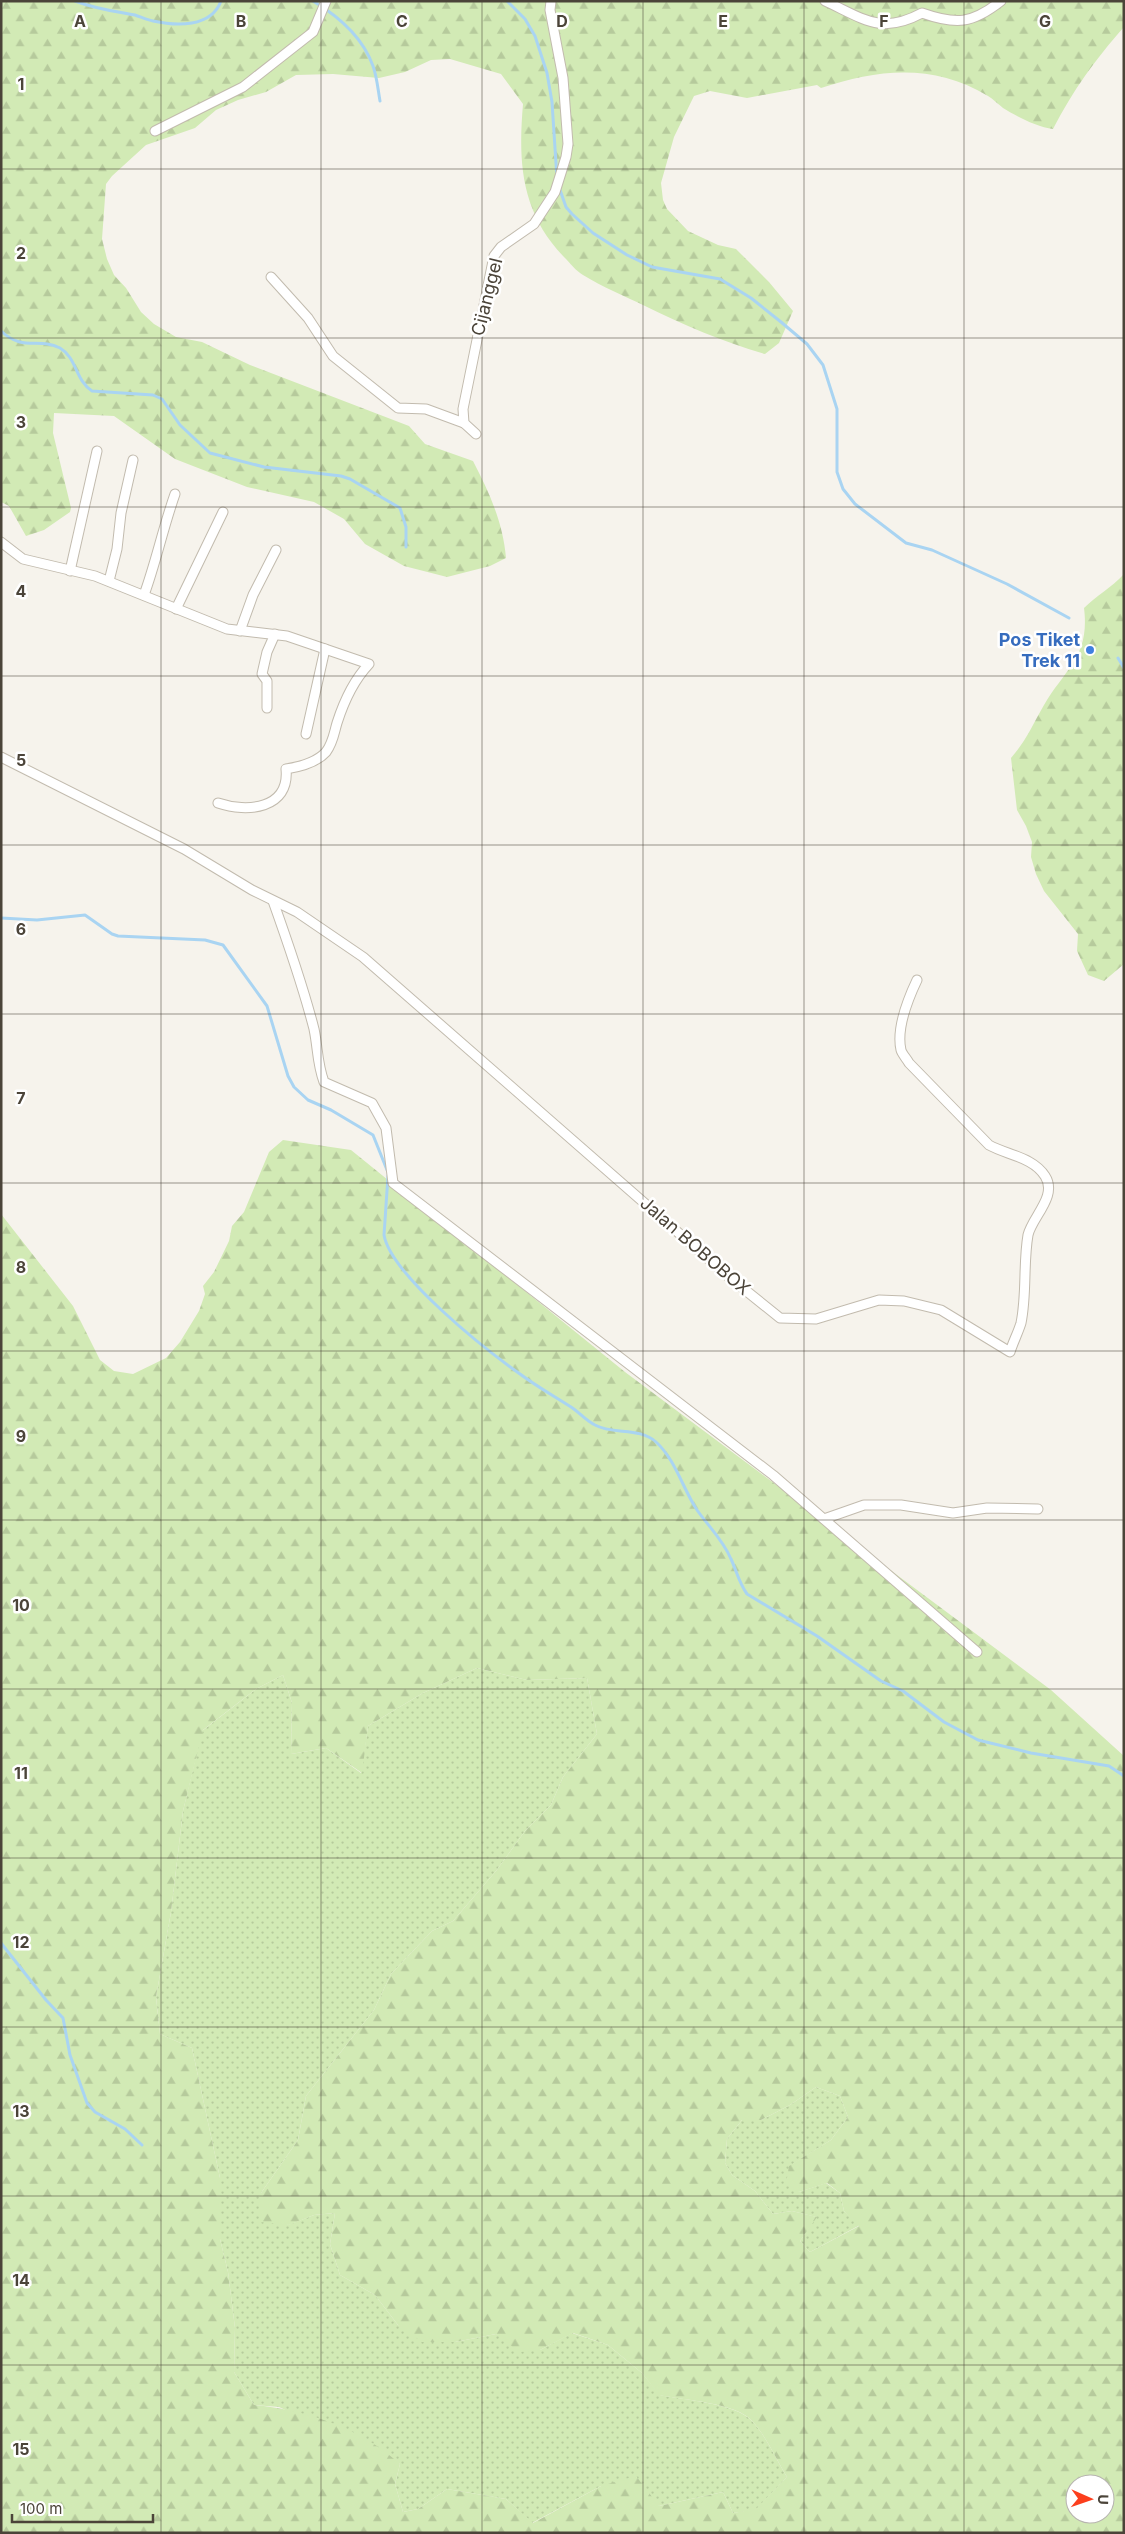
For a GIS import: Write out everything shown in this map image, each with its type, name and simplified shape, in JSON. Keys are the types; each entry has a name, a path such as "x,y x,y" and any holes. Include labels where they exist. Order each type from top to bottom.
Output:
{"street":[{"path":"155,131 243,87 313,32 326,1"},
{"name":"Cijanggel","path":"464,422 463,410 472,356 494,256 501,247 534,224 555,192 566,157 568,144 563,78 550,10 551,1"},
{"path":"825,1 863,18 888,25 905,22 922,13 941,19 961,22 984,14 1001,1"},
{"path":"271,277 308,318 333,356 398,408 426,409 464,422 476,434"},
{"path":"74,571 98,452"},
{"path":"109,582 117,550 121,512 133,460"},
{"path":"144,595 158,556 161,533 175,494"},
{"path":"176,608 223,512"},
{"path":"1,542 23,559 74,571 109,582 210,623 240,631 275,634 368,664 352,686 337,722 332,741 325,753 302,765 286,769 287,780 283,791 267,804 246,809 234,808 218,803"},
{"path":"240,631 253,595 276,550"},
{"path":"267,708 267,680 262,674 267,652 275,634"},
{"path":"306,734 325,649"},
{"name":"Jalan BOBOBOX","path":"1,757 184,849 273,901 297,912 364,957 729,1276 780,1318 816,1319 879,1300 904,1301 941,1310 1010,1352 1020,1325 1024,1301 1028,1235 1034,1221 1044,1208 1048,1188 1046,1177 1035,1165 989,1145 909,1063 901,1050 901,1031 908,1000 917,980"},
{"path":"273,901 290,946 314,1031 318,1065 324,1082 372,1103 386,1128 394,1183 773,1475 977,1652"},
{"path":"824,1519 864,1505 871,1507 879,1504 953,1513 987,1508 1038,1509"}],"green space":[{"path":"1,1 1124,1 1124,27 1085,76 1053,129 1020,118 968,85 947,78 906,72 885,73 821,88 817,85 747,98 710,91 694,96 674,137 661,183 663,200 667,209 688,231 718,245 736,249 769,282 793,311 779,343 765,354 719,339 674,320 598,284 573,267 550,240 531,204 522,166 523,104 501,74 450,59 431,60 405,72 379,78 333,74 296,75 266,92 238,100 216,110 195,128 146,145 112,176 106,184 102,239 107,259 114,275 126,288 141,312 154,324 176,337 202,342 250,365 409,426 425,444 473,461 494,508 502,532 506,558 490,566 447,577 404,566 365,544 344,519 314,502 247,487 175,459 114,416 54,413 53,433 71,508 70,512 44,530 26,536 9,506 1,502"},
{"path":"1124,574 1124,964 1104,981 1088,975 1077,951 1078,934 1044,891 1036,874 1031,857 1032,842 1017,810 1011,758 1025,739 1052,692 1068,671 1080,650 1085,624 1084,608"},
{"path":"283,1140 351,1150 625,1372 1051,1690 1124,1756 1124,2533 1,2533 1,1214 73,1306 100,1360 114,1371 133,1374 166,1358 180,1342 199,1311 205,1294 203,1286 214,1272 229,1241 232,1226 244,1212 269,1152","holes":["477,1668 527,1680 587,1678 597,1734 563,1777 551,1805 525,1831 496,1871 453,1921 432,1931 391,1974 374,2010 306,2096 298,2140 261,2193 260,2222 289,2225 314,2215 335,2213 330,2244 340,2275 375,2295 398,2325 422,2342 455,2342 496,2334 519,2352 540,2350 573,2333 608,2345 642,2373 659,2395 722,2406 745,2415 762,2434 787,2477 756,2509 733,2513 723,2492 659,2506 636,2476 601,2486 533,2523 506,2499 447,2489 418,2509 403,2512 395,2484 400,2464 368,2440 332,2423 294,2411 254,2405 234,2372 235,2328 228,2272 220,2239 220,2178 192,2048 160,2034 156,1997 171,1912 183,1811 203,1730 256,1689 283,1675 292,1703 291,1754 326,1748 362,1773 368,1726 423,1693","816,2087 840,2096 848,2117 831,2140 789,2166 786,2184 799,2192 827,2183 840,2193 844,2211 859,2226 810,2252 800,2241 817,2217 792,2211 773,2214 755,2191 732,2175 725,2163 727,2139 742,2120 761,2120 790,2105"]},
{"path":"477,1668 527,1680 587,1678 597,1734 563,1777 551,1805 525,1831 496,1871 453,1921 432,1931 391,1974 374,2010 306,2096 298,2140 261,2193 288,2225 314,2215 335,2213 330,2244 340,2275 375,2295 398,2325 455,2342 496,2334 540,2350 572,2333 608,2345 642,2373 660,2395 722,2406 744,2415 752,2421 762,2434 787,2477 756,2510 733,2513 723,2492 659,2506 601,2486 532,2523 506,2499 447,2489 418,2509 403,2512 395,2484 400,2464 279,2407 254,2405 234,2372 235,2328 228,2272 220,2239 220,2178 192,2048 160,2034 156,1997 171,1912 183,1811 202,1731 256,1689 283,1675 292,1703 291,1754 326,1748 361,1773 368,1726 423,1693"},
{"path":"816,2087 840,2096 848,2117 831,2140 790,2166 799,2192 826,2183 840,2193 844,2211 860,2225 810,2252 800,2241 816,2217 792,2211 773,2214 755,2191 732,2175 725,2163 727,2139 742,2120 761,2120 790,2105"}],"waterway":[{"path":"75,1 97,8 135,15 151,21 172,24 201,21 216,10 221,1"},
{"path":"313,1 349,29 363,46 374,70 380,101"},
{"path":"507,1 525,19 535,36 547,73 552,102 557,179"},
{"path":"559,187 566,207 572,214 593,233 627,255 652,267 720,279 751,298 807,344 823,365 837,409 837,472 843,489 855,504 906,543 932,550 1007,584 1069,618"},
{"path":"1,331 17,341 52,345 60,348 70,357 82,381 92,391 153,395 162,399 180,425 210,453 264,467 341,476 350,479 400,508 406,527 406,547"},
{"path":"1118,658 1124,668"},
{"path":"1,918 37,920 85,915 112,934 118,936 205,940 223,945 267,1006 288,1076 294,1087 308,1100 331,1110 373,1135 387,1170"},
{"path":"388,1176 384,1235 390,1251 403,1270 442,1310 485,1348 589,1421 610,1430 642,1434 656,1442 674,1465 697,1510 724,1546 747,1594 817,1636 881,1681 903,1691 944,1722 978,1740 1031,1753 1109,1766 1124,1776"},
{"path":"1,1943 46,2000 63,2018 70,2055 87,2103 95,2112 125,2129 142,2145"}],"place":[{"name":"Pos Tiket Trek 11","path":"1090,650"}]}
